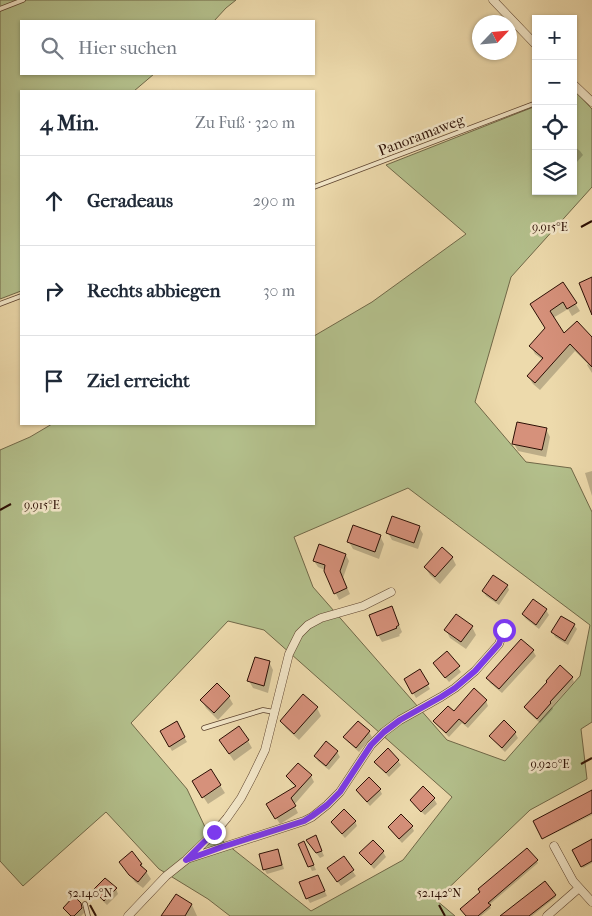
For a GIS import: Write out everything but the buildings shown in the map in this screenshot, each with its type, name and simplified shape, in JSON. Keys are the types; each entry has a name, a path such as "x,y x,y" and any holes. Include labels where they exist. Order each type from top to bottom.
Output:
{"street":[{"path":"493,0 532,41"},
{"path":"577,88 592,102"},
{"path":"128,916 166,876 186,860 214,832 241,798 254,776 265,750 288,654 299,634 308,625 321,618 374,602 391,592"},
{"path":"186,860 304,821 312,816 340,792 371,745 384,732 400,720 455,688 475,671 499,644 504,630"},
{"path":"554,846 572,881 592,902"},
{"path":"547,916 579,888"}],"lane":[{"path":"0,9 23,0"},
{"name":"Panoramaweg","path":"315,187 532,104"},
{"path":"0,304 20,296"},
{"path":"204,728 263,710 274,712"},
{"path":"85,904 88,916"}],"green space":[{"path":"0,0 236,0 215,20 20,20 20,75 153,75 135,90 20,90 20,291 0,299"},
{"path":"577,93 592,109 592,187 511,277 475,402 526,462 571,468 592,512 592,722 581,729 587,779 530,810 436,900 455,916 230,916 208,899 159,869 106,812 23,886 0,861 0,450 30,437 50,425 315,425 315,335 372,302 466,234 386,165 532,108 532,195 577,195","holes":["408,488 590,625 580,676 505,761 447,740 313,587 294,537","228,621 264,630 452,797 403,860 311,911 205,827 187,789 131,723"]}],"route":[{"path":"214,832 186,860 304,821 312,816 340,792 371,745 384,732 400,720 455,688 475,671 499,644 504,630"}]}
